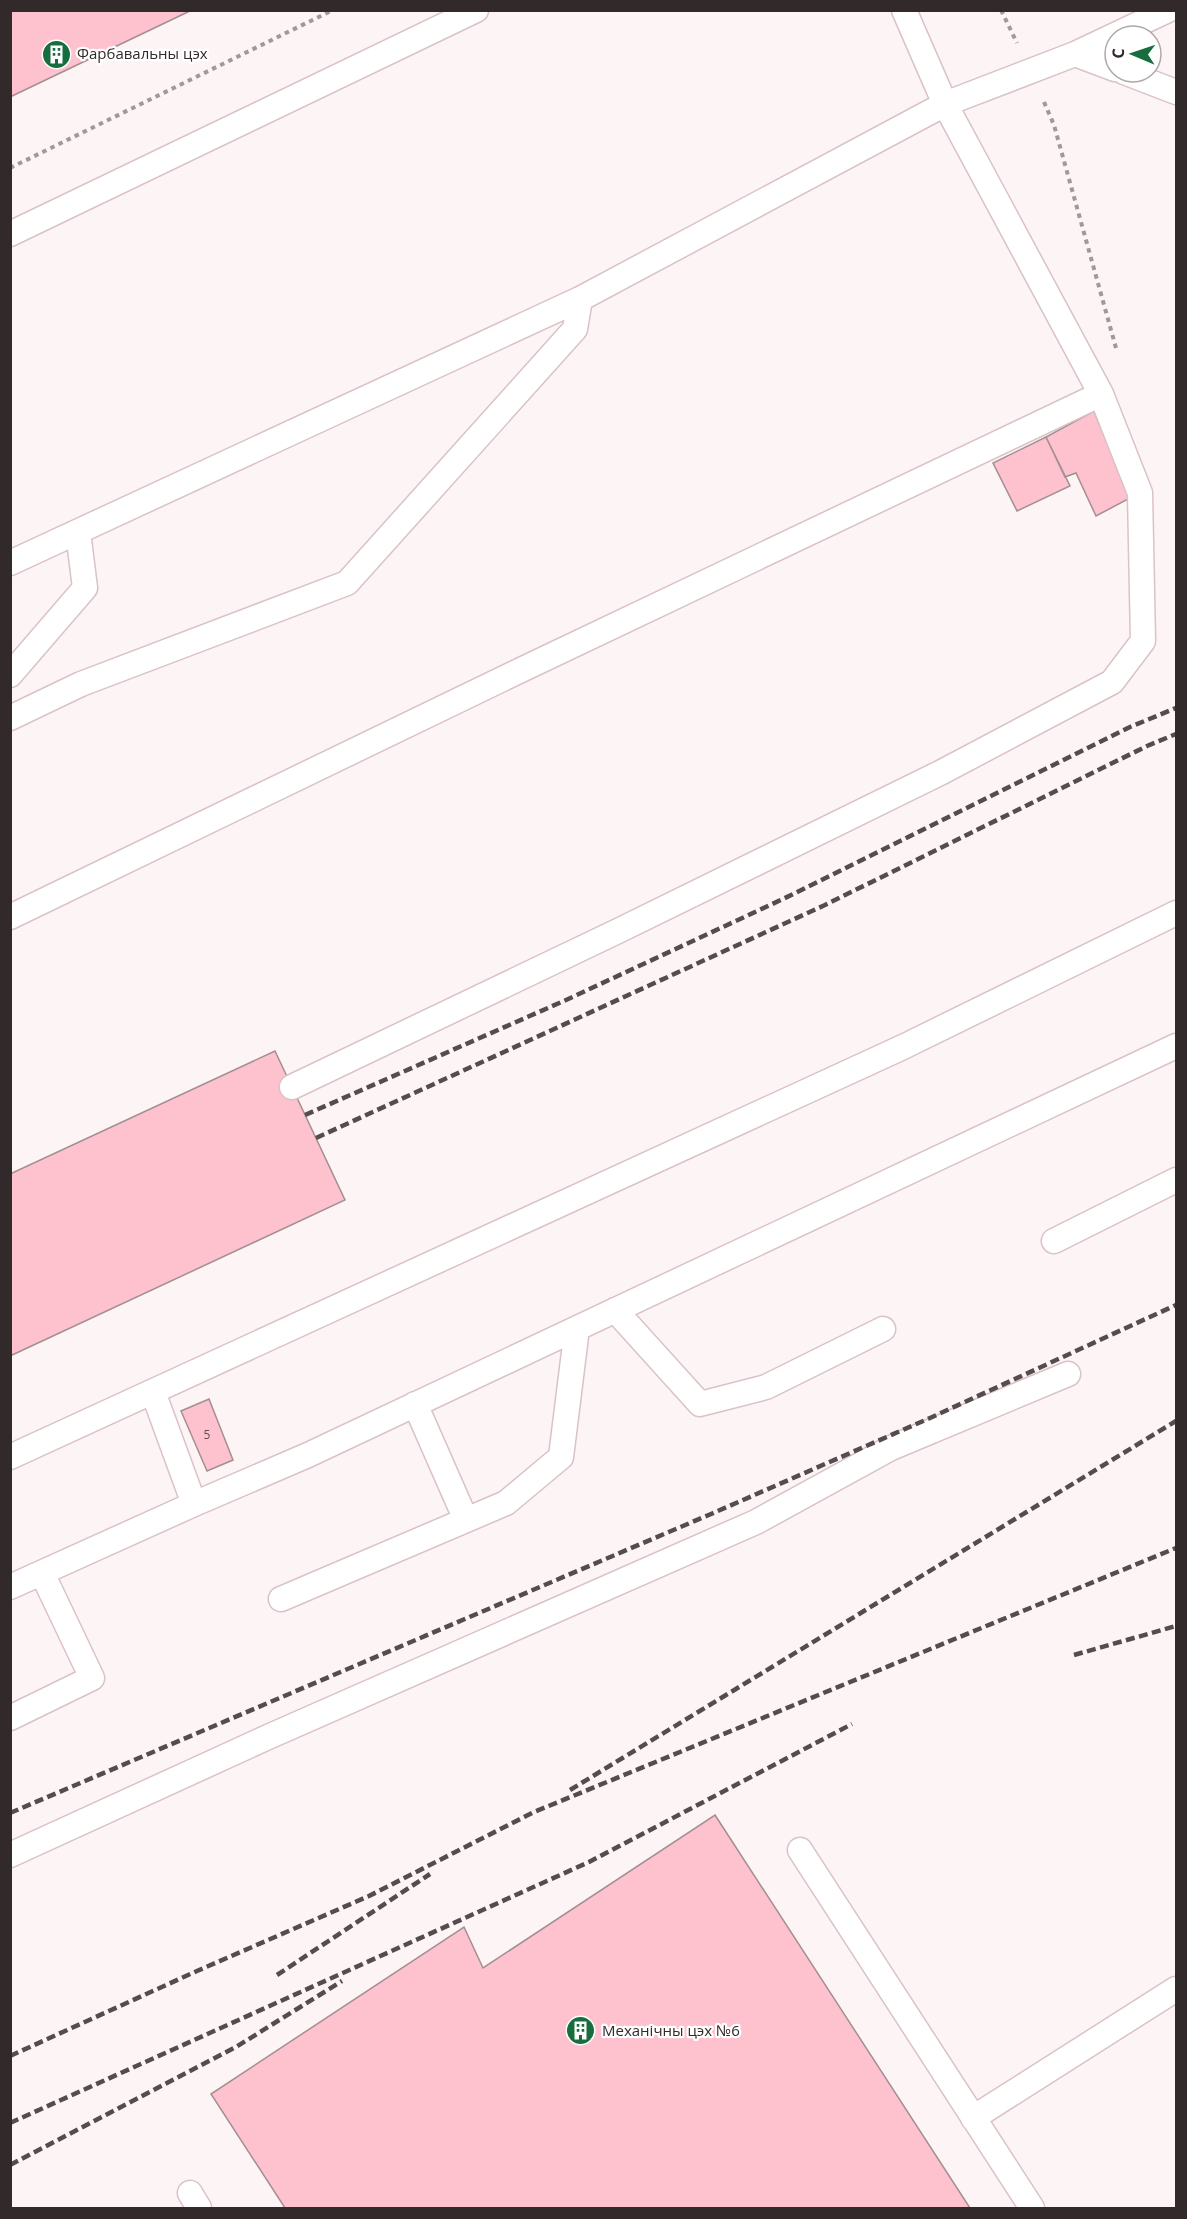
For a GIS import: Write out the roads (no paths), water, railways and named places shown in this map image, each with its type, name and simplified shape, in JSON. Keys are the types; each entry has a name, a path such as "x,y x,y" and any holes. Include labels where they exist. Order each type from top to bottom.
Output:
{"lane":[{"path":"10,234 476,10"},
{"path":"292,1087 618,932 940,773 1112,682 1143,641 1140,494 1101,394 945,104 903,10"},
{"path":"10,563 580,299 945,104 1075,54 1168,10"},
{"path":"1075,54 1103,64"},
{"path":"1155,84 1176,92"},
{"path":"10,718 81,684 347,583 575,329 580,299"},
{"path":"10,917 521,670 1101,394"},
{"path":"10,675 85,588 78,532"},
{"path":"10,1457 903,1047 1176,914"},
{"path":"10,1587 308,1455 1176,1046"},
{"path":"1054,1241 1176,1180"},
{"path":"615,1310 700,1404 766,1387 883,1329"},
{"path":"281,1599 506,1503 561,1457 577,1328"},
{"path":"10,1855 268,1737 745,1527 891,1448 1068,1374"},
{"path":"153,1392 194,1504"},
{"path":"415,1404 466,1520"},
{"path":"10,1718 92,1678 42,1573"},
{"path":"800,1850 1032,2208"},
{"path":"973,2118 1176,1989"}],"railway":[{"path":"305,1115 566,1000 783,899 1130,727 1176,708"},
{"path":"316,1138 825,905 1147,746 1176,734"},
{"path":"10,1813 711,1514 930,1418 1176,1305"},
{"path":"570,1790 1176,1421"},
{"path":"10,2056 369,1896 534,1812 1176,1548"},
{"path":"1074,1655 1176,1626"},
{"path":"10,2123 589,1862 852,1724"},
{"path":"277,1975 430,1874"},
{"path":"10,2165 236,2047 342,1981"}],"place":[{"name":"Фарбавальны цэх","path":"56,54"},
{"name":"Механічны цэх №6","path":"581,2031"}]}
